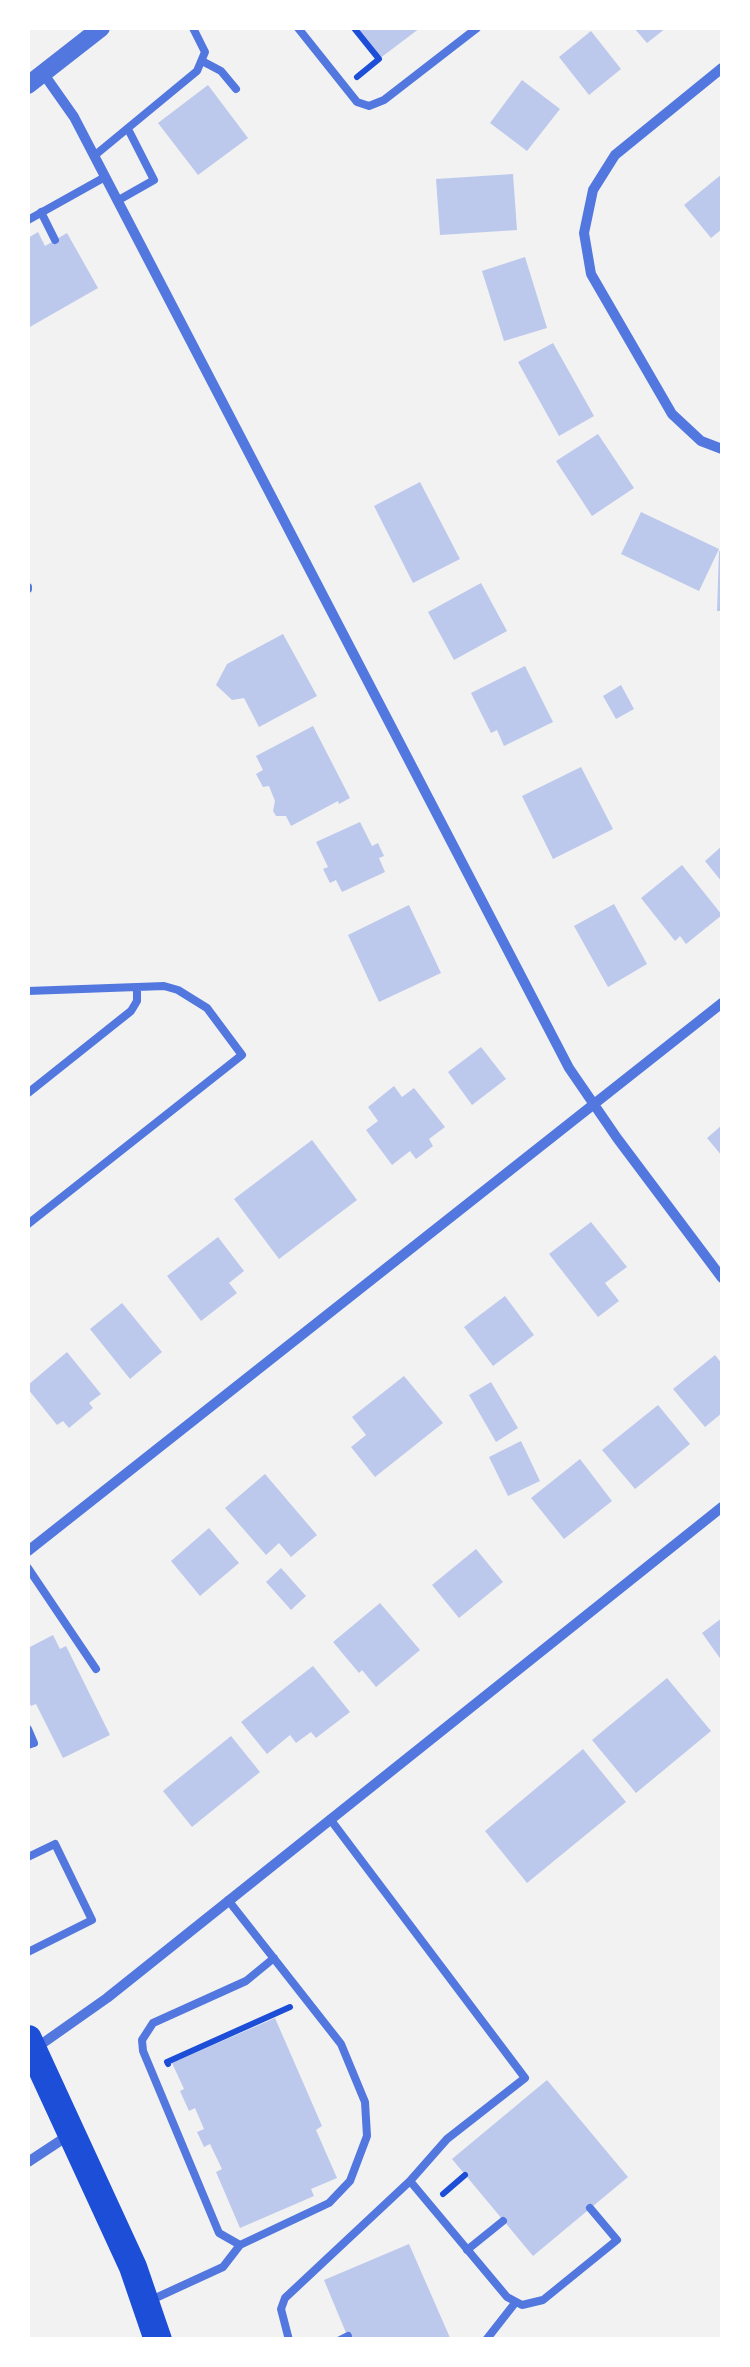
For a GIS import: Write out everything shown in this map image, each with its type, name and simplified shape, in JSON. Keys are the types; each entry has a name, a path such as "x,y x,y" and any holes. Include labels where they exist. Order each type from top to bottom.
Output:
{"highway":[{"path":"30,2045 149,2301 176,2340"},
{"path":"149,2301 158,2340"}],"street":[{"path":"28,85 101,28"},
{"path":"722,68 615,155 593,190 584,232 591,274 672,414 701,441 722,450"},
{"path":"43,73 74,117 106,177 569,1068 722,1278"},
{"path":"28,1551 722,1003"},
{"path":"30,2045 81,2018 722,1507"},
{"path":"28,2162 72,2134"}],"lane":[{"path":"94,156 190,80 205,52 193,28"},
{"path":"298,28 357,102 369,106 384,100 477,28"},
{"path":"202,61 220,71 236,89"},
{"path":"118,201 154,180 128,129"},
{"path":"28,220 106,177"},
{"path":"42,212 55,240"},
{"path":"28,991 164,986 193,997 207,1008 242,1055 28,1223"},
{"path":"28,1093 131,1011 138,987"},
{"path":"28,1568 96,1669"},
{"path":"28,1728 34,1742 28,1746"},
{"path":"289,2340 280,2309 285,2298 410,2181 447,2139 525,2078 330,1819"},
{"path":"28,1858 55,1844 92,1920 28,1952"},
{"path":"149,2301 223,2267 240,2245 339,2195 360,2162 367,2136 365,2102 341,2044 228,1900"},
{"path":"240,2245 219,2233 142,2052 142,2040 152,2023 246,1981 274,1958"},
{"path":"410,2181 515,2303 522,2305 544,2300 617,2240 590,2208"},
{"path":"468,2250 503,2220"},
{"path":"486,2340 515,2303"}],"path":[{"path":"354,28 379,60"},
{"path":"173,2076 167,2062 289,2007"}],"building":[{"path":"354,28 420,28 379,59"},
{"path":"634,28 666,28 647,43"},
{"path":"591,31 621,69 589,95 559,57"},
{"path":"522,80 560,109 527,151 490,123"},
{"path":"208,85 248,138 198,175 158,123"},
{"path":"513,174 517,230 440,235 436,179"},
{"path":"722,174 722,229 711,238 684,205"},
{"path":"38,232 45,246 67,233 98,288 28,328 28,238"},
{"path":"525,257 547,328 504,341 482,271"},
{"path":"553,343 594,416 559,436 518,362"},
{"path":"598,434 634,488 592,516 556,461"},
{"path":"420,482 460,559 413,583 374,506"},
{"path":"641,512 719,549 699,591 621,554"},
{"path":"722,551 722,611 717,611"},
{"path":"481,583 507,631 454,660 428,612"},
{"path":"283,634 317,696 259,727 244,698 232,700 216,685 227,664"},
{"path":"525,666 553,722 504,746 497,730 491,733 471,693"},
{"path":"621,685 634,709 616,719 603,696"},
{"path":"313,726 350,798 291,826 286,816 276,816 273,811 275,801 269,786 263,787 256,774 263,770 256,756"},
{"path":"581,767 613,829 553,859 522,796"},
{"path":"360,822 372,846 378,843 385,872 342,892 336,880 330,883 323,869 328,867 316,842"},
{"path":"722,846 722,882 705,861"},
{"path":"682,865 722,915 686,944 680,936 675,941 641,898"},
{"path":"614,904 647,964 608,987 574,926"},
{"path":"409,905 441,973 379,1002 348,935"},
{"path":"481,1047 506,1079 472,1105 448,1072"},
{"path":"394,1086 402,1097 414,1088 445,1127 429,1139 433,1146 416,1159 410,1151 392,1165 366,1130 378,1121 368,1107"},
{"path":"722,1125 722,1156 707,1138"},
{"path":"312,1140 357,1200 279,1259 234,1199"},
{"path":"591,1222 627,1267 605,1283 619,1301 598,1317 549,1254"},
{"path":"218,1237 244,1271 229,1283 237,1293 201,1321 167,1276"},
{"path":"505,1296 534,1335 493,1366 464,1327"},
{"path":"122,1303 162,1352 130,1379 90,1329"},
{"path":"67,1352 101,1394 89,1403 93,1408 69,1428 63,1421 57,1425 28,1389"},
{"path":"715,1355 722,1364 722,1413 705,1427 673,1389"},
{"path":"404,1376 443,1423 375,1477 351,1447 366,1435 352,1417"},
{"path":"491,1382 518,1428 496,1442 469,1395"},
{"path":"658,1405 690,1444 635,1489 602,1450"},
{"path":"521,1441 540,1481 508,1496 489,1457"},
{"path":"580,1459 612,1501 564,1539 531,1498"},
{"path":"265,1474 317,1535 291,1557 279,1543 266,1555 225,1508"},
{"path":"209,1528 239,1563 200,1596 171,1561"},
{"path":"476,1549 503,1582 459,1618 432,1585"},
{"path":"281,1568 306,1596 291,1610 266,1582"},
{"path":"380,1603 420,1650 376,1687 333,1642"},
{"path":"722,1618 722,1661 702,1633"},
{"path":"53,1635 60,1649 66,1646 110,1735 63,1758 36,1704 31,1706 28,1699 28,1648"},
{"path":"313,1666 350,1712 316,1738 311,1732 296,1743 290,1735 267,1754 241,1722"},
{"path":"667,1678 711,1731 636,1793 592,1740"},
{"path":"231,1736 260,1772 192,1827 163,1791"},
{"path":"583,1749 626,1802 527,1883 485,1831"},
{"path":"275,2018 322,2126 316,2130 337,2178 311,2189 314,2196 240,2228 216,2172 222,2169 210,2144 204,2147 197,2132 204,2129 195,2108 189,2111 172,2063"},
{"path":"547,2080 628,2177 533,2256 452,2159"},
{"path":"409,2244 451,2340 349,2340 324,2280"}]}
